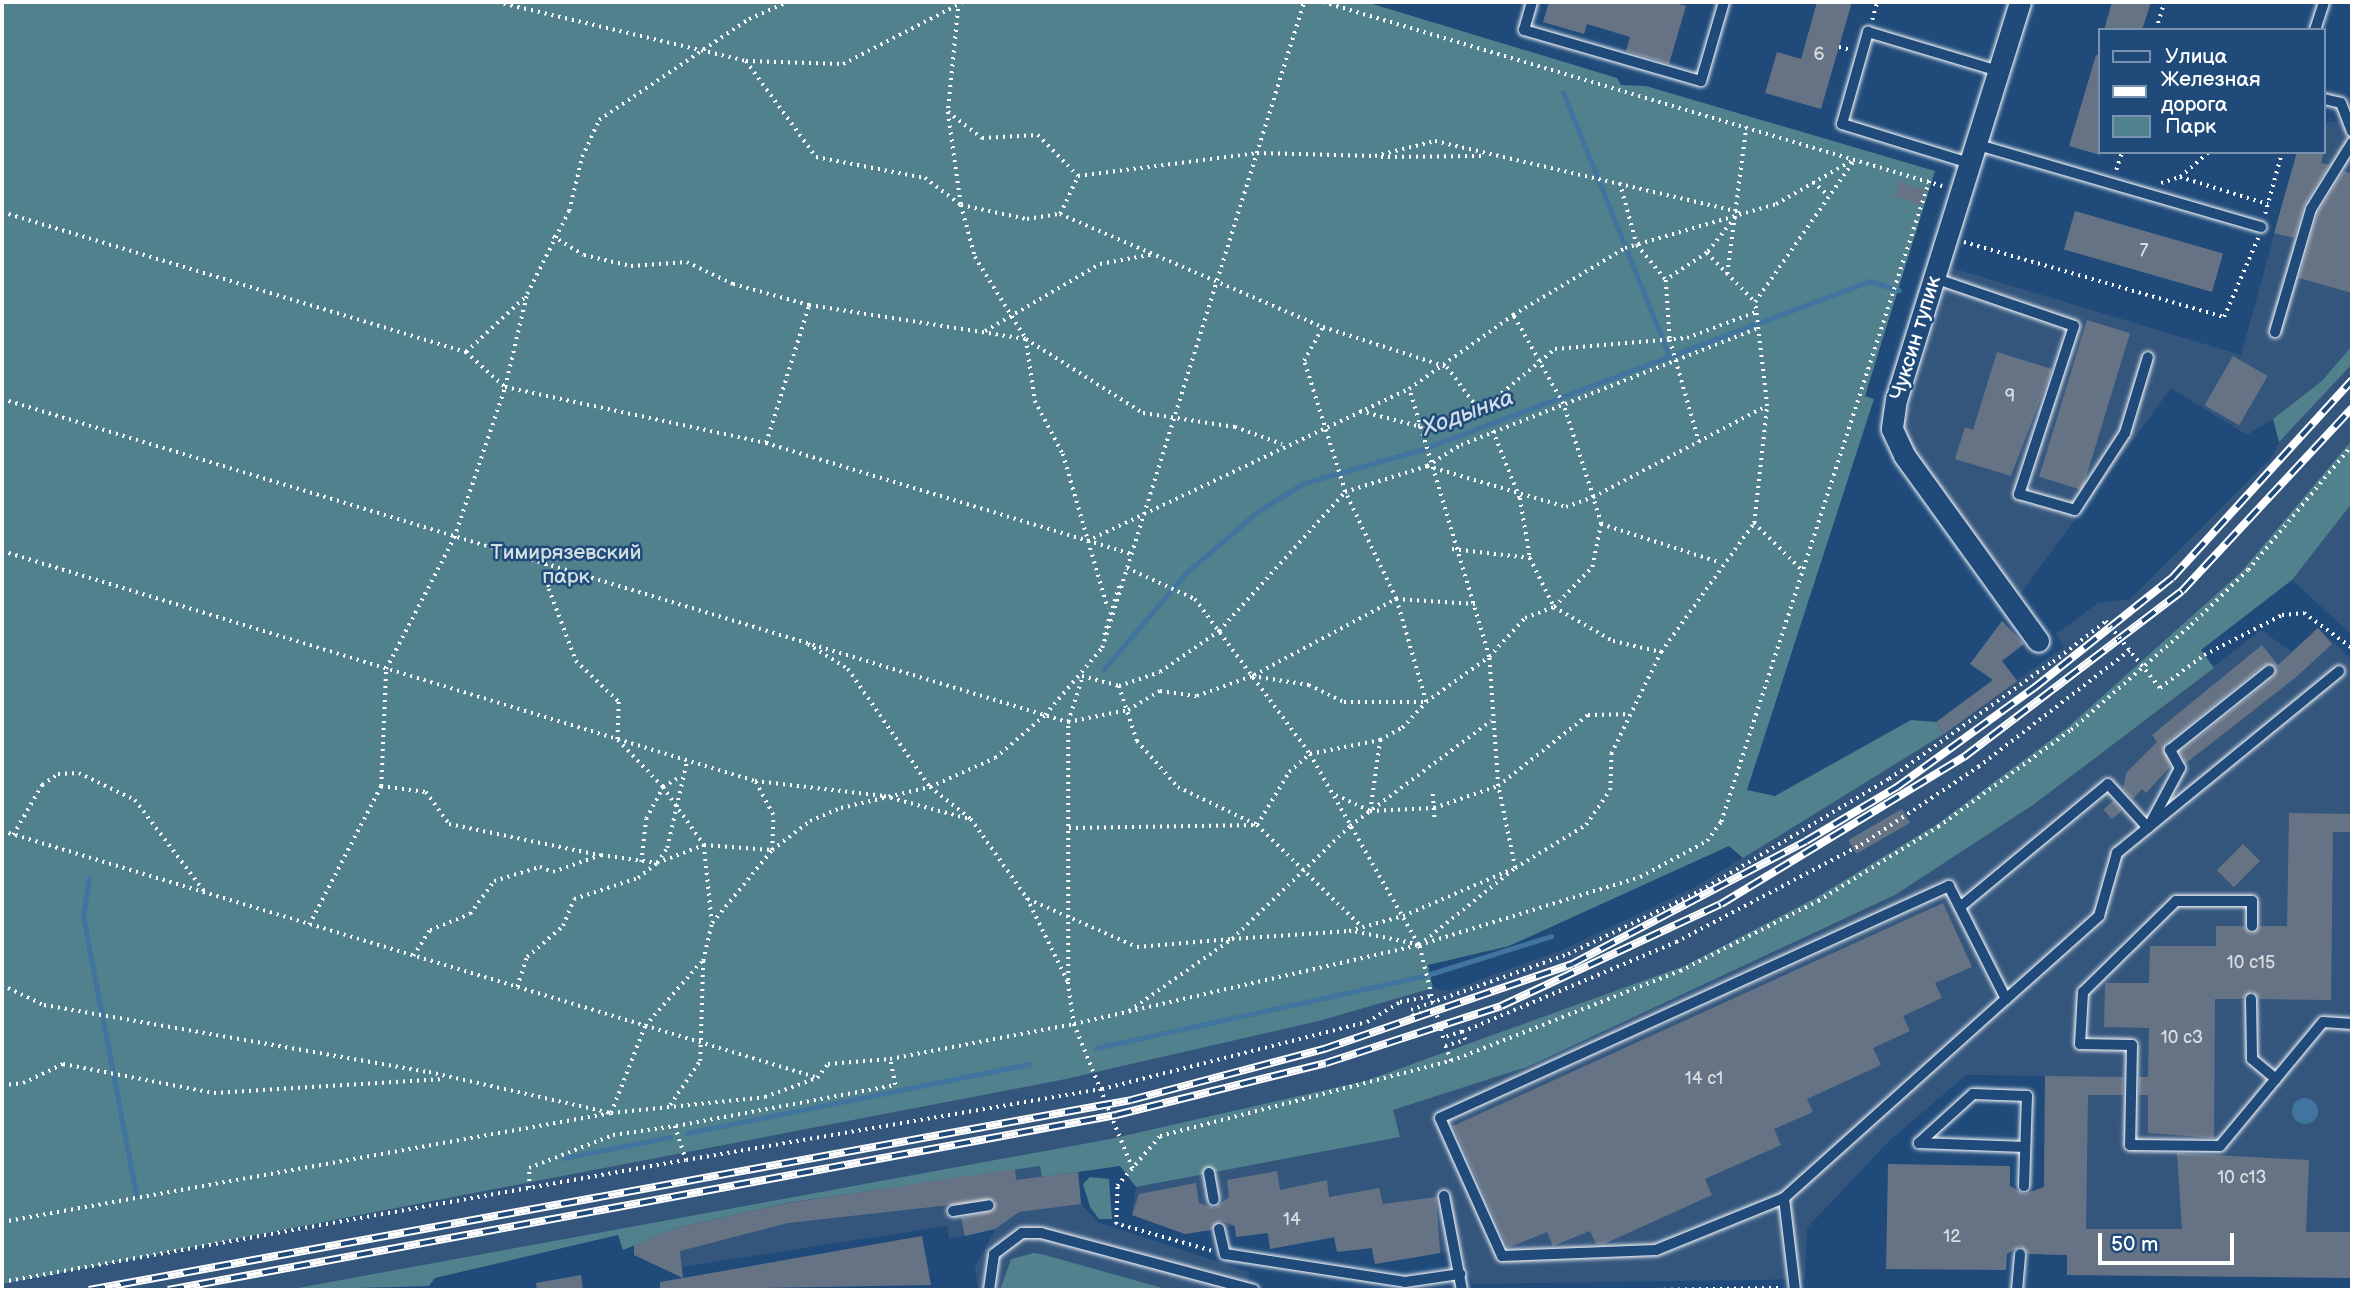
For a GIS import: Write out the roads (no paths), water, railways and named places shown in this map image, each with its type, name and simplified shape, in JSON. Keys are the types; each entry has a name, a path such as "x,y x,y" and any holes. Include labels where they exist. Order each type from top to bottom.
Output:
{"street":[{"name":"Чуксин тупик","path":"2020,2 1934,278 1892,429 1904,455 2047,654"}],"lane":[{"path":"1532,2 1524,30 1701,81 1724,2"},
{"path":"2316,28 2324,2"},
{"path":"1998,71 1868,32 1842,124 2112,184 2261,227"},
{"path":"2326,99 2341,103 2352,131"},
{"path":"2275,332 2311,209 2352,143"},
{"path":"1934,278 2074,326 2019,494 2075,510 2125,433 2148,357"},
{"path":"2148,828 2180,768 2170,750 2269,671"},
{"path":"2006,999 1949,886 1440,1118 1502,1255 1656,1250 1784,1198 2099,916 2118,853 2339,671"},
{"path":"1960,907 2108,784 2148,828"},
{"path":"2252,926 2252,901 2176,901 2083,992 2080,1044 2132,1045 2130,1145 2220,1146 2323,1022 2352,1024"},
{"path":"2251,999 2252,1059 2276,1079"},
{"path":"2024,1186 2025,1147 2026,1096 1973,1094 1919,1143 2025,1147"},
{"path":"1209,1173 1214,1200"},
{"path":"1444,1196 1462,1290"},
{"path":"1784,1198 1795,1289"},
{"path":"953,1211 989,1205"},
{"path":"1219,1228 1224,1254 1405,1282 1460,1274"},
{"path":"989,1290 995,1254 1021,1233 1041,1233 1253,1290"},
{"path":"2017,1290 2020,1254"}],"waterway":[{"path":"1563,92 1669,356"},
{"name":"Ходынка","path":"1104,669 1185,574 1258,511 1304,483 1423,449 1869,281 1899,290"},
{"path":"89,878 83,916 136,1195"},
{"path":"1430,974 1551,936"},
{"path":"1096,1048 1423,976"},
{"path":"687,1133 1029,1064"},
{"path":"564,1158 670,1137"}],"railway":[{"path":"89,1290 1131,1100 1324,1049 1572,964 1806,841 1897,787 2034,688 2172,578 2352,380"},
{"path":"168,1290 1116,1115 1326,1063 1501,1006 1721,904 1964,757 2182,591 2352,408"}],"park label":[{"name":"Тимирязевский парк","path":"566,565"}]}
